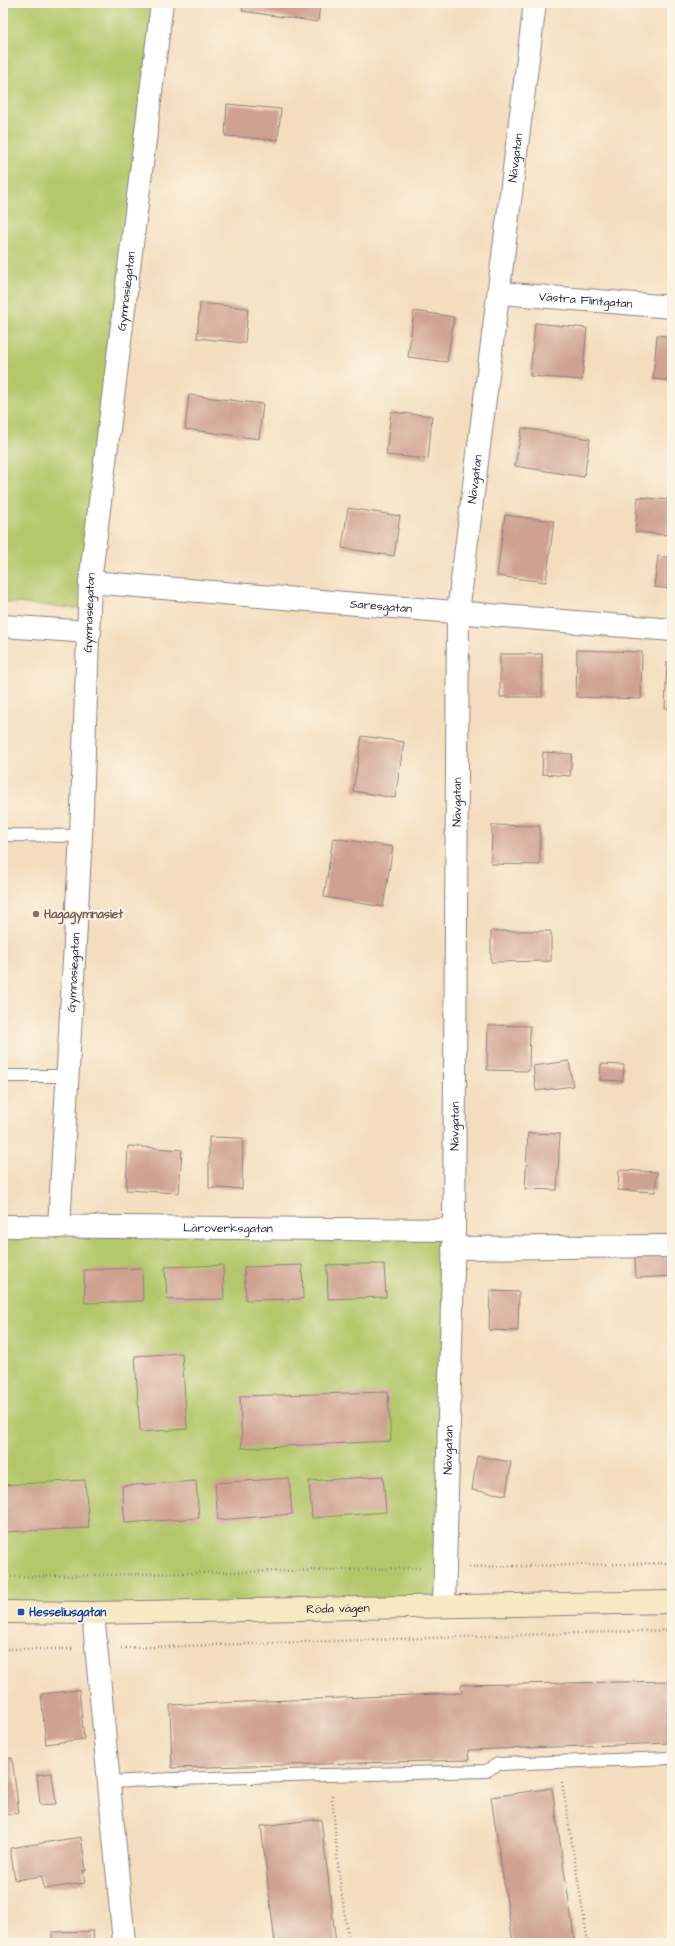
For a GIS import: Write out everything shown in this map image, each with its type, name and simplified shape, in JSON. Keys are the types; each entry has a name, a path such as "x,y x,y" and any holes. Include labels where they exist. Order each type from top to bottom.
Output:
{"street":[{"name":"Gymnasiegatan","path":"59,1227 90,632 90,582 162,3"},
{"name":"Nävgatan","path":"444,1606 454,1239 458,612 500,294 535,3"},
{"name":"Västra Flintgatan","path":"500,294 672,307"},
{"name":"Saresgatan","path":"90,582 672,630"},
{"path":"3,626 90,632"},
{"name":"Läroverksgatan","path":"3,1226 672,1246"},
{"name":"Röda vägen","path":"3,1612 93,1613 672,1602"},
{"path":"93,1613 124,1943"}],"lane":[{"path":"3,836 80,836"},
{"path":"3,1076 67,1076"},
{"path":"109,1782 486,1771 498,1764 672,1758"}],"path":[{"path":"3,1576 672,1563"},
{"path":"3,1649 96,1649 672,1630"},
{"path":"559,1762 588,1943"},
{"path":"330,1775 339,1875 350,1943"}],"green space":[{"path":"3,3 154,3 87,609 3,602"},
{"path":"3,1226 454,1230 444,1606 3,1612"}],"building":[{"path":"243,3 320,3 318,22 242,11"},
{"path":"227,104 281,109 278,140 225,136"},
{"path":"200,303 248,308 245,343 197,338"},
{"path":"414,311 454,317 447,362 408,357"},
{"path":"535,323 587,328 582,380 530,376"},
{"path":"657,335 672,337 672,381 653,379"},
{"path":"189,395 263,404 259,439 185,429"},
{"path":"391,412 432,416 428,459 386,455"},
{"path":"522,428 590,439 584,477 515,466"},
{"path":"638,497 669,500 667,535 635,532"},
{"path":"348,508 400,516 394,556 342,548"},
{"path":"505,515 554,521 546,582 497,576"},
{"path":"658,556 672,558 672,589 654,587"},
{"path":"577,650 642,652 641,699 576,697"},
{"path":"500,654 542,654 542,697 500,697"},
{"path":"667,662 672,662 672,708 665,708"},
{"path":"362,736 404,742 395,798 353,791"},
{"path":"543,752 572,754 570,776 542,774"},
{"path":"492,825 540,826 540,865 491,864"},
{"path":"333,838 393,847 383,907 324,897"},
{"path":"491,931 551,931 551,961 491,962"},
{"path":"488,1025 530,1026 529,1071 487,1070"},
{"path":"569,1061 573,1086 536,1091 533,1066"},
{"path":"601,1064 624,1065 623,1081 600,1080"},
{"path":"528,1133 560,1134 557,1190 525,1189"},
{"path":"209,1137 243,1138 242,1189 209,1188"},
{"path":"128,1146 182,1150 179,1193 126,1190"},
{"path":"619,1170 657,1172 655,1192 618,1190"},
{"path":"672,1256 672,1276 636,1278 635,1258"},
{"path":"384,1264 386,1297 328,1299 327,1265"},
{"path":"223,1265 224,1299 167,1300 165,1267"},
{"path":"302,1265 303,1299 246,1300 244,1267"},
{"path":"142,1268 143,1301 85,1303 84,1270"},
{"path":"490,1291 519,1292 518,1331 489,1330"},
{"path":"182,1353 187,1429 140,1432 135,1356"},
{"path":"388,1392 391,1441 242,1448 240,1396"},
{"path":"477,1456 511,1462 506,1495 472,1490"},
{"path":"383,1476 386,1512 312,1518 309,1481"},
{"path":"289,1478 292,1514 218,1520 215,1483"},
{"path":"85,1480 89,1528 3,1532 3,1485"},
{"path":"196,1481 199,1518 125,1523 122,1486"},
{"path":"672,1681 672,1743 468,1750 469,1760 172,1768 170,1705 462,1693 461,1685"},
{"path":"79,1690 84,1739 46,1744 41,1694"},
{"path":"12,1758 19,1813 3,1815 3,1759"},
{"path":"52,1773 56,1804 40,1805 37,1775"},
{"path":"552,1788 575,1943 513,1943 491,1797"},
{"path":"321,1819 336,1943 275,1943 261,1826"},
{"path":"81,1837 86,1870 83,1870 85,1883 44,1889 42,1876 15,1880 10,1848"},
{"path":"93,1931 94,1943 52,1943 52,1932"}],"place":[{"name":"Hagagymnasiet","path":"36,914"},
{"name":"Hesseliusgatan","path":"21,1612"}]}
